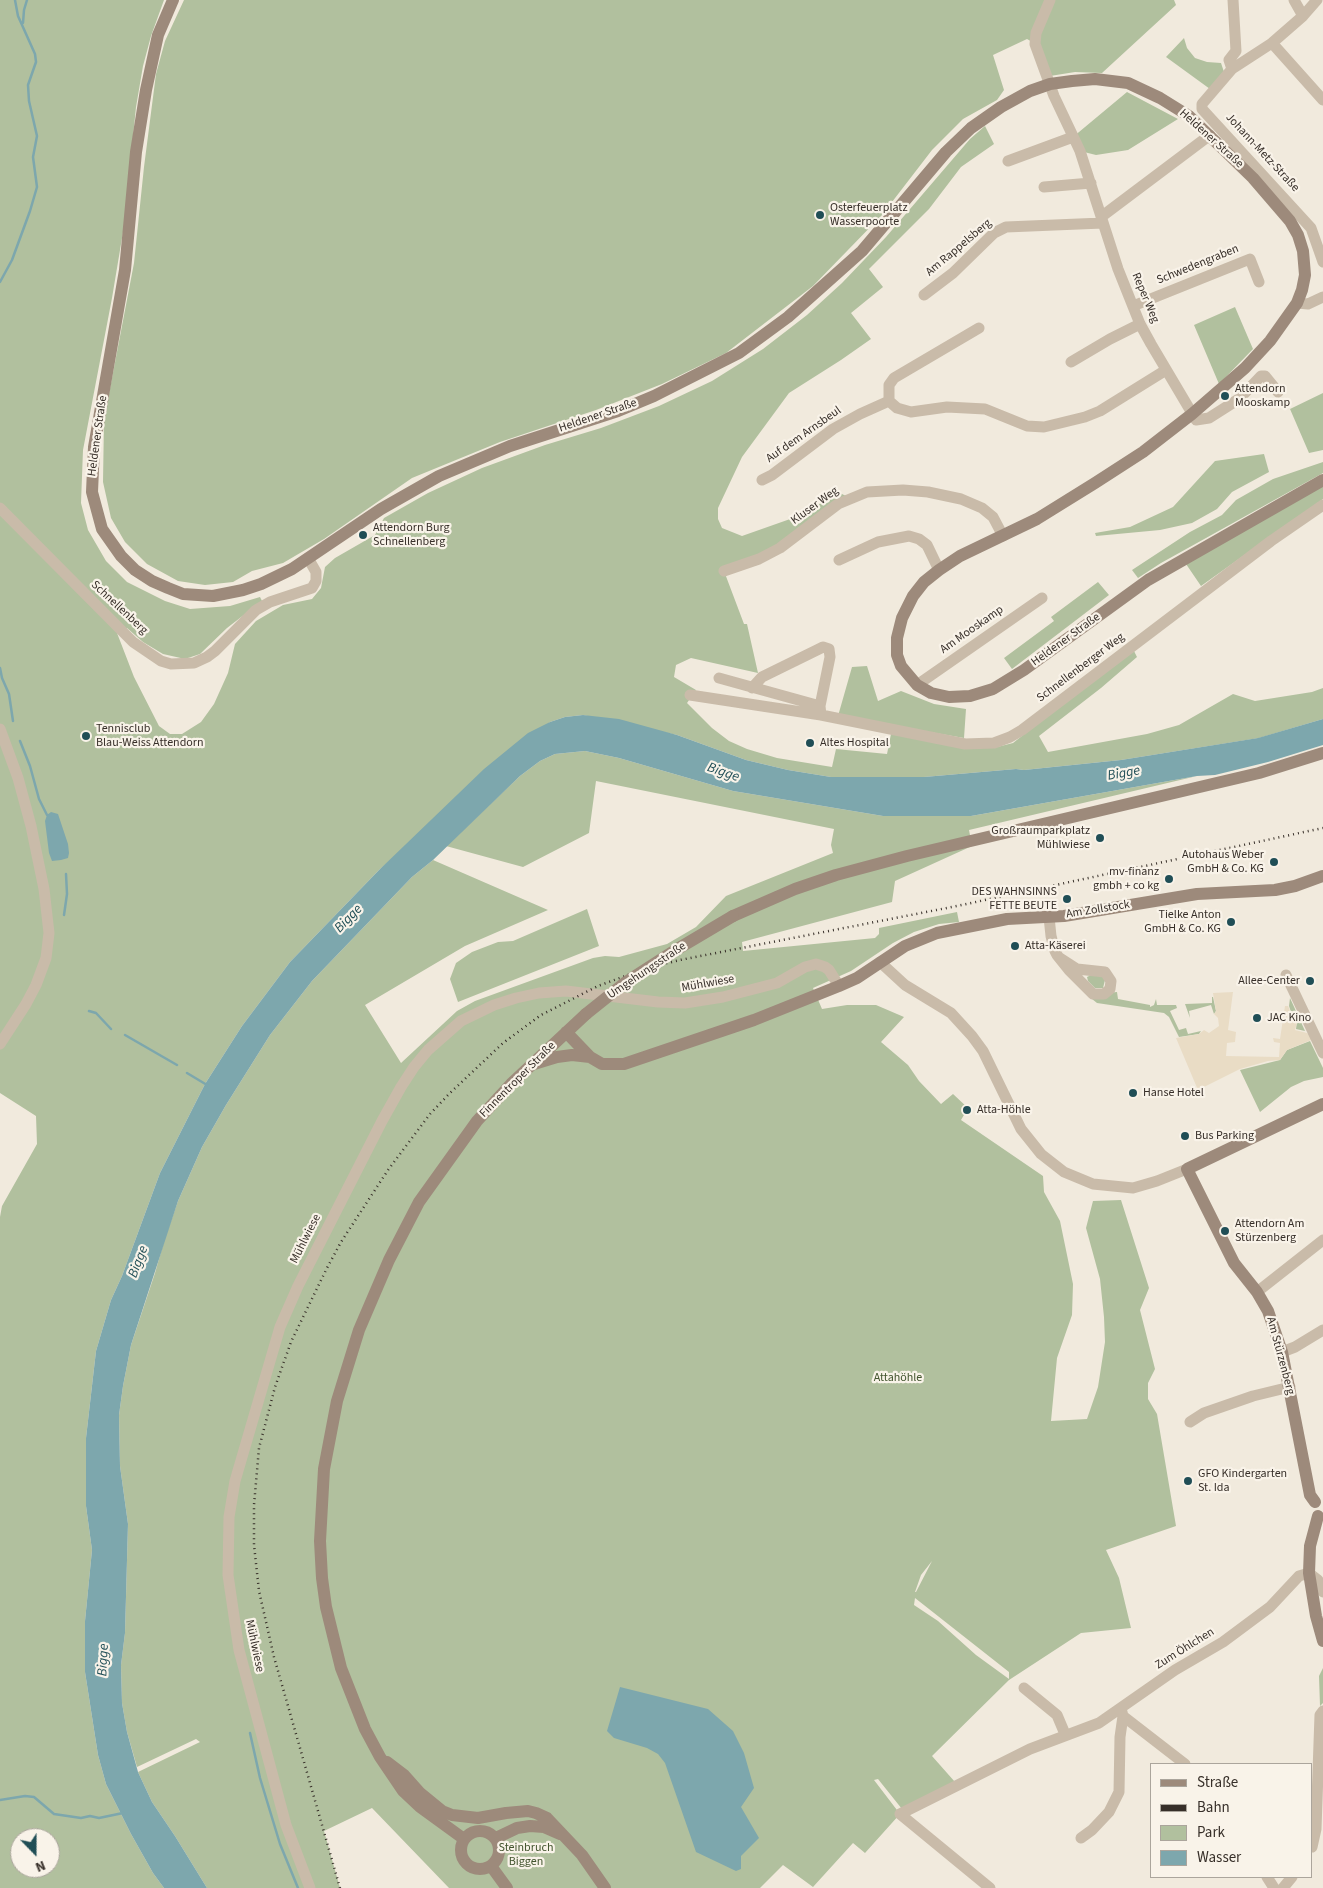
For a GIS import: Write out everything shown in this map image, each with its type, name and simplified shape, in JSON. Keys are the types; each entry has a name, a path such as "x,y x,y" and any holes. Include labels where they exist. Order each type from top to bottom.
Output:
{"main road":[{"name":"Heldener Straße","path":"173,0 158,36 146,90 136,152 125,270 92,461 92,492 102,529 121,556 135,570 152,581 183,594 213,596 244,590 275,578 381,508 439,476 510,446 618,411 654,396 739,353 788,317 862,251 946,152 971,128 1001,107 1030,91 1050,84 1072,81 1095,80 1128,84 1167,102 1189,116 1210,135 1253,178 1290,221 1298,235 1303,251 1305,275 1297,303 1270,341 1245,368 1192,414 1143,452 1037,519 960,556 924,582 913,596 902,618 897,638 897,655 901,666 917,685 931,693 949,697 970,696 993,688 1024,670 1148,580 1323,480"},
{"name":"Umgehungsstraße","path":"566,1032 626,982 682,946 733,916 795,889 836,875 907,856 1259,773 1323,752"},
{"name":"Am Zollstock","path":"880,962 905,946 937,933 1007,919 1077,914 1197,894 1275,890 1295,886 1323,876"},
{"name":"Finnentroper Straße","path":"464,1839 420,1808 403,1791 380,1757 365,1729 341,1668 327,1615 320,1541 324,1469 337,1401 350,1357 373,1294 419,1202 477,1121 511,1084 566,1032 590,1057 602,1064 614,1066 629,1063 754,1020 839,986 857,978 880,962"},
{"path":"532,1065 557,1056 590,1057"},
{"path":"1187,1170 1323,1104"},
{"name":"Am Stürzenberg","path":"1187,1170 1234,1263 1257,1292 1268,1312 1282,1352 1310,1495 1319,1501 1312,1507 1313,1512 1321,1516"},
{"path":"1321,1516 1310,1546 1308,1573 1312,1600 1323,1641"},
{"path":"380,1757 404,1775 420,1793 442,1811 452,1815 469,1818 517,1812 536,1813 553,1823 582,1855 605,1888"},
{"path":"496,1838 517,1828 530,1826 549,1829 566,1838"},
{"path":"486,1831 496,1838 500,1848 498,1857 491,1866 477,1869 468,1865 462,1857 461,1850 464,1839 473,1832 486,1831"},
{"path":"491,1866 507,1888"}],"street":[{"name":"Reper Weg","path":"1050,0 1036,33 1035,44 1091,184 1102,220 1140,324 1192,414"},
{"path":"1233,0 1236,50 1229,60 1232,69 1272,43 1303,16 1317,0"},
{"path":"1294,0 1303,16"},
{"path":"1272,43 1323,100"},
{"name":"Johann-Metz-Straße","path":"1232,69 1202,104 1202,109 1311,228 1323,262"},
{"path":"1102,220 1210,135"},
{"path":"1008,161 1073,137"},
{"path":"1044,186 1091,184"},
{"name":"Am Rappelsberg","path":"924,294 953,274 994,233 1006,227 1102,220"},
{"name":"Schwedengraben","path":"1133,306 1250,259 1259,282"},
{"path":"1297,303 1308,304 1323,297"},
{"path":"1071,362 1140,324"},
{"path":"979,328 894,378 889,385 889,401 897,408 911,412 947,407 985,409 1027,426 1044,427 1085,417 1100,411 1166,370"},
{"path":"1192,414 1199,421 1209,418 1240,398 1261,376 1265,376 1278,392"},
{"name":"Auf dem Arnsbeul","path":"762,480 772,475 833,429 889,401"},
{"name":"Kluser Weg","path":"724,571 759,559 780,548 838,504 867,492 904,490 928,492 962,500 982,508 993,517 1003,536"},
{"name":"Schnellenberger Weg","path":"719,678 821,711 965,744 994,743 1010,737 1271,541 1323,505"},
{"name":"Schnellenberg","path":"0,508 133,642 160,660 171,664 194,663 207,657 256,610 270,602 312,588 316,581 316,572 308,558"},
{"path":"839,560 878,542 909,536 919,539 927,545 939,570"},
{"name":"Am Mooskamp","path":"917,685 1042,598"},
{"path":"752,688 762,677 823,647 829,649 830,657 821,711"},
{"name":"Schnellenberger Weg","path":"690,695 821,711"},
{"path":"0,729 18,778 31,826 44,889 48,933 46,958 36,985 0,1044"},
{"path":"1049,917 1053,944 1060,958 1091,993 1097,995 1108,992 1111,985 1110,977 1106,973 1097,970 1077,969 1060,958"},
{"path":"880,962 904,985 951,1013 972,1036 983,1051 1021,1128 1040,1154 1064,1172 1093,1184 1133,1188 1157,1182 1187,1170"},
{"name":"Mühlwiese","path":"310,1888 286,1825 239,1650 228,1575 229,1517 236,1481 280,1327 302,1277 401,1087 428,1050 461,1021 494,1005 516,998 538,993 566,991 658,1002 685,1003 777,983 805,967 816,964 829,970 839,986"},
{"path":"1084,987 1081,981 1081,974 1097,970"},
{"path":"1286,975 1323,1053"},
{"path":"1257,1292 1323,1240"},
{"path":"1282,1352 1295,1347 1323,1330"},
{"path":"1190,1422 1204,1413 1253,1396 1290,1387"},
{"path":"1308,1573 1318,1580 1323,1592"},
{"name":"Zum Öhlchen","path":"990,1888 900,1814 1030,1750 1122,1712 1175,1670 1223,1642 1270,1607 1299,1576 1308,1573"},
{"path":"1024,1688 1057,1715 1066,1734"},
{"path":"1313,1842 1316,1828 1320,1715 1323,1711"},
{"path":"1122,1712 1184,1763"},
{"path":"1080,1838 1092,1830 1109,1812 1119,1792 1122,1712"},
{"path":"1283,1888 1291,1878"}],"green space":[{"path":"0,0 164,0 143,66 136,107 124,226 83,450 81,503 88,530 106,561 127,582 165,601 190,609 230,606 260,597 262,601 227,628 200,654 185,659 163,654 143,642 127,628 117,633 134,677 159,726 170,734 182,734 201,722 214,704 228,673 235,644 256,621 283,605 312,599 321,588 325,567 335,558 375,535 384,518 428,493 482,468 545,445 601,428 659,406 712,381 763,349 807,315 842,283 886,237 970,139 985,126 994,144 961,167 929,209 869,269 883,287 851,313 871,339 789,393 742,457 718,508 718,519 722,528 742,536 793,518 840,493 850,498 796,537 724,571 744,624 747,624 758,673 691,658 676,665 674,677 696,690 687,703 712,728 729,741 747,749 777,758 832,767 836,749 887,754 891,734 997,747 1013,743 1098,676 1134,651 1137,657 1101,688 1039,736 1048,752 1147,734 1179,725 1233,694 1255,701 1312,692 1323,688 1323,719 1259,738 1121,760 1024,770 1016,769 924,777 831,777 788,770 746,760 677,735 583,715 565,717 550,722 379,870 290,962 242,1026 205,1084 160,1173 122,1276 111,1300 96,1351 86,1438 86,1506 92,1550 85,1621 85,1672 98,1755 106,1784 131,1834 153,1873 164,1888 0,1888 0,1217 2,1206 37,1144 36,1116 0,1093"},
{"path":"184,0 1174,0 1176,5 1102,73 1075,72 1050,76 1041,47 1027,39 993,55 1004,90 997,100 963,119 932,150 882,215 813,286 726,353 662,384 596,410 500,442 412,478 324,539 283,563 252,571 233,582 205,585 178,581 147,564 125,542 111,518 103,482 104,420 134,263 156,74 165,41"},
{"path":"1184,38 1187,48 1195,58 1207,62 1221,63 1224,72 1210,89 1166,57"},
{"path":"1127,92 1178,119 1128,150 1096,155 1080,151 1073,137"},
{"path":"1235,307 1253,349 1219,384 1194,325"},
{"path":"1323,393 1323,450 1309,453 1290,409"},
{"path":"1264,454 1269,472 1232,492 1217,509 1192,523 1160,530 1096,536 1095,533 1130,527 1173,507 1215,461"},
{"path":"1323,462 1323,473 1161,563 1138,578 1132,570 1190,532 1222,515 1236,500 1273,479"},
{"path":"1323,485 1323,499 1201,586 1186,564"},
{"path":"1098,582 1109,595 1012,669 1004,658 1054,621 1051,617"},
{"path":"867,666 878,701 901,691 934,704 966,709 964,738 838,716 852,667"},
{"path":"585,751 619,758 733,791 883,816 971,816 1197,776 969,830 972,846 895,881 892,902 742,942 743,951 875,938 879,934 879,928 957,912 959,922 939,924 914,932 893,943 851,971 813,988 822,1009 847,1005 876,1005 904,1017 881,1042 908,1065 919,1081 941,1104 953,1094 968,1108 961,1120 1043,1176 1044,1192 1060,1221 1073,1284 1072,1315 1057,1358 1051,1421 1087,1419 1098,1387 1105,1342 1104,1317 1100,1279 1086,1228 1093,1201 1121,1200 1149,1288 1140,1310 1155,1369 1148,1383 1148,1399 1157,1414 1176,1526 1106,1550 1119,1578 1131,1628 1081,1633 1009,1680 932,1756 955,1782 902,1809 878,1779 874,1780 900,1814 865,1853 853,1843 813,1887 783,1865 760,1888 449,1888 372,1808 324,1831 340,1888 207,1888 152,1802 138,1772 200,1742 196,1739 137,1767 127,1732 122,1703 121,1665 125,1633 128,1524 120,1466 119,1415 131,1345 165,1238 178,1201 202,1147 226,1105 270,1035 312,981 412,877 433,860 548,910 465,946 365,1005 401,1063 457,1011 475,1001 593,958 605,956 619,957 667,944 696,927 726,896 833,853 831,845 834,829 596,781 589,833 523,867 446,846 520,776 540,761 555,754","holes":["932,1561 916,1592 915,1592 921,1575","915,1598 1009,1672 1009,1679 976,1655 938,1621 914,1605"]},
{"path":"587,909 599,946 458,1002 450,979 456,963 472,952 498,942 513,941"},
{"path":"1091,975 1102,976 1105,980 1103,988 1095,988 1088,981 1087,977"},
{"path":"1117,992 1118,999 1150,1005 1150,1007 1154,1005 1156,999 1157,1005 1176,1005 1177,1008 1170,1011 1179,1030 1186,1028 1188,1034 1201,1031 1199,1034 1179,1037 1169,1017 1164,1013 1097,1003 1087,995"},
{"path":"1212,997 1216,1011 1214,1014 1211,1005 1189,1011 1190,1018 1185,1004 1212,1003"},
{"path":"1290,998 1305,1031 1296,1029 1297,1022 1293,1018 1289,1006"},
{"path":"1310,1041 1323,1068 1323,1077 1304,1081 1291,1087 1260,1112 1240,1070 1280,1060 1287,1050"},
{"path":"1323,1668 1323,1703 1320,1706 1319,1676"}],"shaded area":[{"path":"1233,992 1228,1030 1236,1032 1235,1042 1227,1043 1226,1056 1279,1057 1280,1043 1274,1042 1273,1038 1280,1039 1285,1006 1288,1006 1293,1018 1297,1022 1295,1030 1316,1038 1287,1050 1280,1060 1268,1061 1240,1069 1198,1090 1176,1038 1199,1034 1204,1030 1209,1033 1219,1026 1218,1018 1214,1014 1216,1011 1213,993"}],"water":[{"name":"Bigge","path":"583,715 619,719 677,735 746,760 788,770 831,777 924,777 1016,769 1024,770 1121,760 1258,738 1323,719 1323,745 1268,762 1215,775 1197,776 971,816 883,816 733,791 619,758 585,751 555,754 540,761 520,776 433,860 412,877 312,981 270,1035 226,1105 202,1147 178,1201 131,1345 119,1415 120,1466 128,1524 125,1633 121,1665 122,1703 127,1732 138,1772 152,1802 207,1888 164,1888 153,1873 131,1834 106,1784 98,1755 85,1672 85,1621 92,1550 86,1506 86,1438 96,1351 111,1300 122,1276 160,1173 205,1084 242,1026 290,962 379,870 484,769 528,733 565,717"},
{"path":"51,812 58,814 68,844 68,858 52,861 49,853 45,821 47,815"},
{"path":"620,1687 708,1709 733,1731 744,1753 754,1788 741,1807 759,1838 741,1856 741,1869 736,1871 696,1852 665,1763 658,1754 647,1748 614,1738 607,1731"}],"waterway":[{"path":"0,282 12,260 37,187 33,157 37,136 29,101 28,85 36,62 35,54 18,16 15,0"},
{"path":"23,23 27,0"},
{"path":"0,668 9,694 13,721"},
{"path":"20,741 30,766 39,799 47,815"},
{"path":"64,915 67,894 66,874"},
{"path":"89,1011 96,1013 111,1029"},
{"path":"125,1035 177,1065"},
{"path":"187,1073 207,1085"},
{"path":"250,1733 260,1778 280,1844 298,1888"},
{"path":"0,1800 25,1796 34,1797 54,1814 81,1818 90,1816 99,1818 123,1813"}],"railway":[{"path":"340,1888 274,1657 259,1591 254,1545 254,1505 259,1448 275,1387 291,1342 327,1268 341,1242 388,1170 430,1114 503,1043 541,1015 598,986 647,968 957,906 1323,828"}],"place":[{"name":"Osterfeuerplatz Wasserpoorte","path":"820,215"},
{"name":"Attendorn Mooskamp","path":"1225,396"},
{"name":"Attendorn Burg Schnellenberg","path":"363,535"},
{"name":"Tennisclub Blau-Weiss Attendorn","path":"86,736"},
{"name":"Altes Hospital","path":"810,743"},
{"name":"Großraumparkplatz Mühlwiese","path":"1100,838"},
{"name":"Autohaus Weber GmbH & Co. KG","path":"1274,862"},
{"name":"mv-finanz gmbh + co kg","path":"1169,879"},
{"name":"DES WAHNSINNS FETTE BEUTE","path":"1067,899"},
{"name":"Tielke Anton GmbH & Co. KG","path":"1231,922"},
{"name":"Atta-Käserei","path":"1015,946"},
{"name":"Allee-Center","path":"1310,981"},
{"name":"JAC Kino","path":"1257,1018"},
{"name":"Hanse Hotel","path":"1133,1093"},
{"name":"Atta-Höhle","path":"967,1110"},
{"name":"Bus Parking","path":"1185,1136"},
{"name":"Attendorn Am Stürzenberg","path":"1225,1231"},
{"name":"GFO Kindergarten St. Ida","path":"1188,1481"}],"park label":[{"name":"Attahöhle","path":"898,1378"},
{"name":"Steinbruch Biggen","path":"526,1855"}]}
